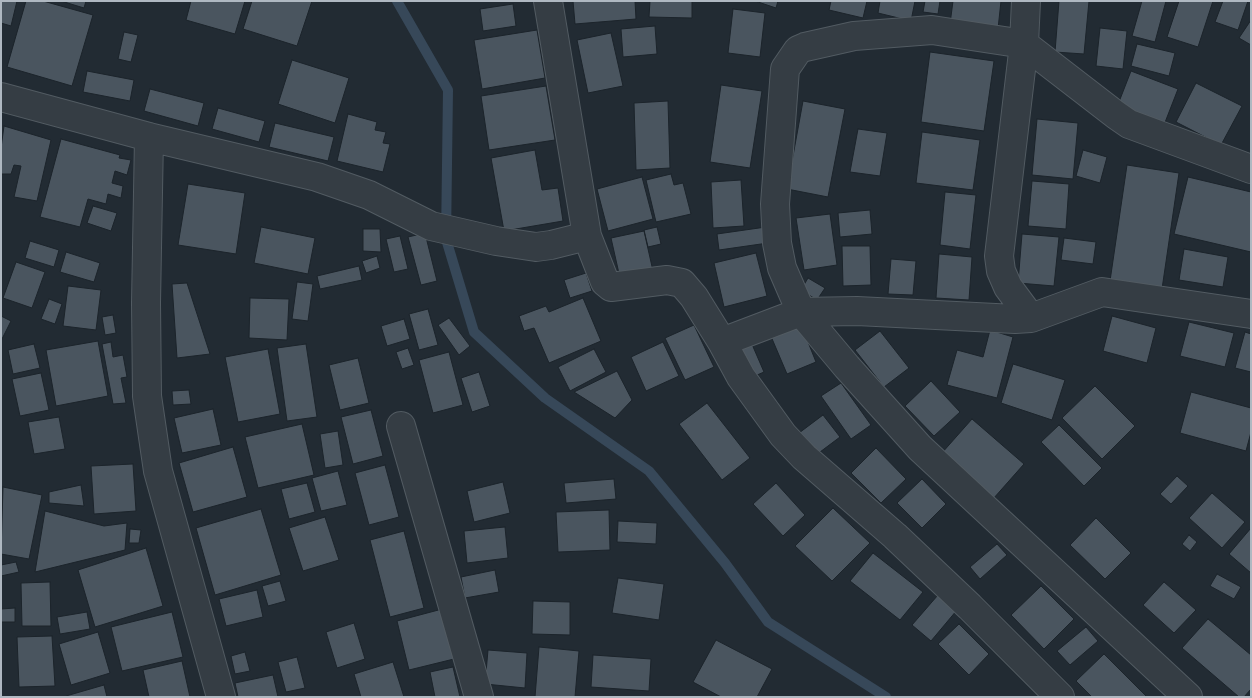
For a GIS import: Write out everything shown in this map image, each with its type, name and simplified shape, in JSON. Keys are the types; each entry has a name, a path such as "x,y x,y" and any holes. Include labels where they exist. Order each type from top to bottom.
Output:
{"street":[{"path":"548,1 587,236 605,282 611,287 667,280 682,283 694,296 741,377 783,435 804,457 895,536 970,607 1060,697"},
{"path":"1026,1 1024,44 999,256 1001,271 1008,287 1031,318"},
{"path":"1188,697 920,448 847,367 801,312 782,268 777,243 775,204 784,69 798,50 805,47 854,36 887,32 932,30 1024,44 1129,124 1251,169"},
{"path":"1,97 149,137 317,177 369,195 431,226 496,241 536,247 587,236"},
{"path":"149,137 146,304 147,396 158,471 221,697"},
{"path":"722,342 801,312 856,311 1015,319 1031,318 1102,292 1251,314"},
{"path":"401,426 479,697"}],"building":[{"path":"1,1 17,1 11,26 1,23"},
{"path":"26,1 43,1 93,15 72,86 7,67"},
{"path":"61,1 86,1 84,8"},
{"path":"191,1 245,1 235,34 186,20"},
{"path":"252,1 312,1 297,46 243,29"},
{"path":"573,1 635,1 636,19 575,24"},
{"path":"650,1 692,1 692,18 649,17"},
{"path":"755,1 778,1 776,8"},
{"path":"831,1 867,1 863,18 829,10"},
{"path":"880,1 915,1 911,21 878,13"},
{"path":"925,1 940,1 938,14 923,12"},
{"path":"953,1 1001,1 998,29 950,24"},
{"path":"1059,1 1089,1 1084,54 1055,52"},
{"path":"1142,1 1166,1 1155,42 1132,36"},
{"path":"1179,1 1213,1 1198,47 1167,37"},
{"path":"1223,1 1248,1 1238,30 1215,22"},
{"path":"513,4 516,26 483,31 480,9"},
{"path":"733,9 765,13 760,57 728,53"},
{"path":"1251,20 1251,45 1239,38"},
{"path":"655,26 657,54 623,57 621,29"},
{"path":"1100,28 1127,31 1123,69 1096,66"},
{"path":"537,30 545,78 482,89 474,40"},
{"path":"124,32 138,35 131,62 118,59"},
{"path":"611,33 623,86 588,93 577,40"},
{"path":"1137,44 1175,53 1169,76 1131,66"},
{"path":"930,52 994,61 984,131 921,122"},
{"path":"292,60 349,78 335,123 278,104"},
{"path":"87,71 134,80 130,101 83,92"},
{"path":"1131,71 1178,89 1164,125 1117,107"},
{"path":"1196,83 1242,106 1221,145 1176,122"},
{"path":"721,85 762,91 750,168 710,162"},
{"path":"546,86 555,140 489,150 481,96"},
{"path":"150,89 204,103 198,126 144,111"},
{"path":"668,101 670,168 636,170 634,103"},
{"path":"803,101 845,109 828,197 787,189"},
{"path":"218,108 265,121 259,142 212,129"},
{"path":"348,114 377,122 375,130 386,132 383,143 390,144 383,172 337,161"},
{"path":"1037,119 1078,123 1073,179 1032,175"},
{"path":"275,123 334,137 328,161 269,147"},
{"path":"4,126 51,140 37,201 14,197 21,166 14,165 11,174 1,174 1,148"},
{"path":"858,129 887,133 880,176 850,172"},
{"path":"922,132 980,140 973,190 916,183"},
{"path":"61,139 120,155 119,158 131,160 127,175 115,171 112,183 123,186 121,198 108,194 106,204 88,199 80,227 40,217"},
{"path":"535,150 542,190 558,188 563,221 504,231 491,158"},
{"path":"1083,150 1107,157 1100,183 1076,176"},
{"path":"1127,165 1179,173 1162,289 1110,281"},
{"path":"671,174 674,185 683,183 691,214 656,222 646,180"},
{"path":"642,177 653,219 608,231 597,189"},
{"path":"1188,177 1251,192 1251,252 1174,234"},
{"path":"741,180 744,226 713,228 711,182"},
{"path":"1032,181 1069,184 1066,229 1028,226"},
{"path":"188,184 245,193 236,254 178,245"},
{"path":"945,192 976,195 970,249 940,245"},
{"path":"93,206 117,213 111,231 87,223"},
{"path":"870,210 872,234 840,237 838,213"},
{"path":"830,214 837,265 804,270 796,218"},
{"path":"261,227 315,238 308,274 254,263"},
{"path":"657,227 661,244 648,247 644,230"},
{"path":"766,227 768,243 719,250 717,234"},
{"path":"363,229 380,229 381,252 363,251"},
{"path":"644,231 653,271 620,278 611,238"},
{"path":"425,233 437,281 421,285 408,237"},
{"path":"1022,234 1059,237 1054,286 1018,283"},
{"path":"400,236 408,269 394,272 386,239"},
{"path":"1064,238 1096,242 1093,264 1061,260"},
{"path":"30,241 59,250 54,267 25,258"},
{"path":"842,246 870,246 871,285 843,286"},
{"path":"1184,249 1228,257 1223,287 1179,280"},
{"path":"66,252 100,263 94,282 60,272"},
{"path":"756,253 767,296 724,307 714,263"},
{"path":"939,254 972,257 969,300 936,298"},
{"path":"377,256 380,268 366,273 362,261"},
{"path":"891,259 916,261 913,295 888,294"},
{"path":"16,262 45,272 32,308 3,298"},
{"path":"359,266 362,280 320,289 317,276"},
{"path":"586,273 592,291 570,298 564,280"},
{"path":"808,278 825,288 817,300 801,290"},
{"path":"297,282 313,284 308,321 292,319"},
{"path":"187,283 210,354 177,358 172,284"},
{"path":"68,286 101,290 96,330 63,326"},
{"path":"250,298 289,299 287,340 249,338"},
{"path":"583,298 601,341 549,363 534,328 524,331 519,316 546,306 549,312"},
{"path":"49,299 62,304 55,324 41,319"},
{"path":"428,309 438,345 419,350 409,314"},
{"path":"113,315 116,333 105,335 102,317"},
{"path":"1,316 11,321 1,341"},
{"path":"1112,316 1156,328 1147,363 1103,351"},
{"path":"449,318 470,346 459,355 438,325"},
{"path":"404,319 410,339 387,346 381,326"},
{"path":"800,322 816,362 787,374 770,334"},
{"path":"1189,322 1234,333 1225,367 1180,356"},
{"path":"694,325 714,367 685,380 665,338"},
{"path":"990,330 1013,337 997,398 947,385 957,350 983,357"},
{"path":"880,331 909,368 884,387 855,350"},
{"path":"1245,332 1251,334 1251,372 1235,368"},
{"path":"98,341 108,396 56,406 46,350"},
{"path":"111,342 113,357 123,355 127,377 121,378 126,403 113,404 102,344"},
{"path":"663,342 679,376 646,391 631,357"},
{"path":"751,342 764,372 748,379 734,349"},
{"path":"34,344 40,368 13,374 8,350"},
{"path":"306,344 317,417 287,421 277,348"},
{"path":"408,348 414,365 402,369 396,352"},
{"path":"268,349 280,414 238,422 225,357"},
{"path":"594,349 606,372 570,391 558,367"},
{"path":"449,352 463,405 433,413 419,360"},
{"path":"358,358 369,403 340,410 329,365"},
{"path":"1013,364 1065,380 1052,420 1001,403"},
{"path":"617,371 632,400 615,418 574,392"},
{"path":"479,372 490,406 472,412 461,378"},
{"path":"41,373 49,410 20,416 12,379"},
{"path":"931,381 960,412 934,436 905,406"},
{"path":"841,383 871,425 851,439 821,396"},
{"path":"1095,386 1135,426 1102,459 1062,418"},
{"path":"189,390 191,404 173,405 172,391"},
{"path":"1191,392 1251,408 1251,432 1246,451 1180,433"},
{"path":"707,403 750,458 722,480 679,424"},
{"path":"213,409 221,445 182,453 174,418"},
{"path":"371,410 383,456 353,464 341,417"},
{"path":"823,415 840,437 816,455 799,433"},
{"path":"59,417 65,449 34,454 28,422"},
{"path":"972,419 1024,464 993,499 941,454"},
{"path":"302,424 314,475 258,488 245,437"},
{"path":"1059,425 1102,468 1084,486 1041,442"},
{"path":"338,431 343,465 325,468 320,434"},
{"path":"233,447 247,497 193,512 179,463"},
{"path":"876,448 906,479 881,503 851,473"},
{"path":"133,464 136,511 94,514 91,466"},
{"path":"385,465 399,517 369,525 355,473"},
{"path":"338,471 347,505 321,511 312,478"},
{"path":"1177,476 1188,486 1171,504 1160,494"},
{"path":"614,479 616,499 566,503 564,483"},
{"path":"922,479 946,504 922,528 897,503"},
{"path":"503,482 510,513 474,522 467,491"},
{"path":"307,483 315,512 289,519 281,489"},
{"path":"776,483 805,515 783,536 753,504"},
{"path":"81,485 84,506 49,503 49,492"},
{"path":"3,487 42,495 29,559 1,554"},
{"path":"1212,493 1245,522 1222,548 1189,518"},
{"path":"833,508 870,543 832,581 795,546"},
{"path":"261,509 281,575 215,595 196,528"},
{"path":"609,510 610,550 558,552 556,512"},
{"path":"45,511 104,526 127,523 125,550 35,572"},
{"path":"325,517 339,560 303,571 289,528"},
{"path":"1096,518 1131,553 1105,579 1070,545"},
{"path":"618,521 657,523 656,544 617,542"},
{"path":"505,527 508,558 467,563 464,531"},
{"path":"1251,528 1251,573 1229,554"},
{"path":"130,529 141,530 139,543 129,543"},
{"path":"404,531 424,608 390,617 370,540"},
{"path":"1189,535 1197,542 1190,551 1182,544"},
{"path":"997,544 1007,555 980,579 970,567"},
{"path":"146,548 163,606 95,627 78,570"},
{"path":"873,553 923,592 900,620 850,581"},
{"path":"16,562 19,572 1,576 1,565"},
{"path":"495,570 499,592 465,598 461,577"},
{"path":"1217,574 1241,587 1234,599 1210,586"},
{"path":"618,578 664,584 659,620 612,613"},
{"path":"280,581 286,601 268,606 262,586"},
{"path":"50,582 51,626 22,626 21,583"},
{"path":"1164,582 1196,610 1174,633 1143,605"},
{"path":"1041,586 1074,619 1044,649 1011,615"},
{"path":"257,590 263,617 226,626 219,599"},
{"path":"938,595 957,610 931,641 912,625"},
{"path":"533,601 570,602 570,635 532,634"},
{"path":"15,608 15,622 1,622 1,609"},
{"path":"446,608 458,658 409,670 397,621"},
{"path":"87,612 90,629 60,634 57,617"},
{"path":"172,612 183,657 122,671 111,627"},
{"path":"1208,619 1251,655 1251,689 1244,697 1239,697 1182,648"},
{"path":"354,623 365,659 337,668 326,632"},
{"path":"959,624 989,654 969,675 938,644"},
{"path":"1086,627 1098,641 1070,665 1057,651"},
{"path":"98,632 110,673 71,685 59,644"},
{"path":"52,636 55,686 19,687 17,637"},
{"path":"716,640 772,669 757,697 721,697 693,682"},
{"path":"539,647 579,651 575,697 535,697"},
{"path":"488,650 527,653 525,688 485,684"},
{"path":"245,652 250,671 235,674 231,656"},
{"path":"1104,654 1145,697 1092,697 1076,681"},
{"path":"593,655 651,659 649,691 591,687"},
{"path":"297,657 305,688 286,692 278,662"},
{"path":"182,661 190,697 149,697 143,670"},
{"path":"393,662 404,697 361,697 354,674"},
{"path":"453,667 460,697 435,697 430,672"},
{"path":"273,675 278,697 238,697 235,683"},
{"path":"104,685 107,697 66,697 66,696"}],"waterway":[{"path":"397,1 448,90 446,239 474,332 545,398 649,471 725,563 768,622 886,697"}]}
